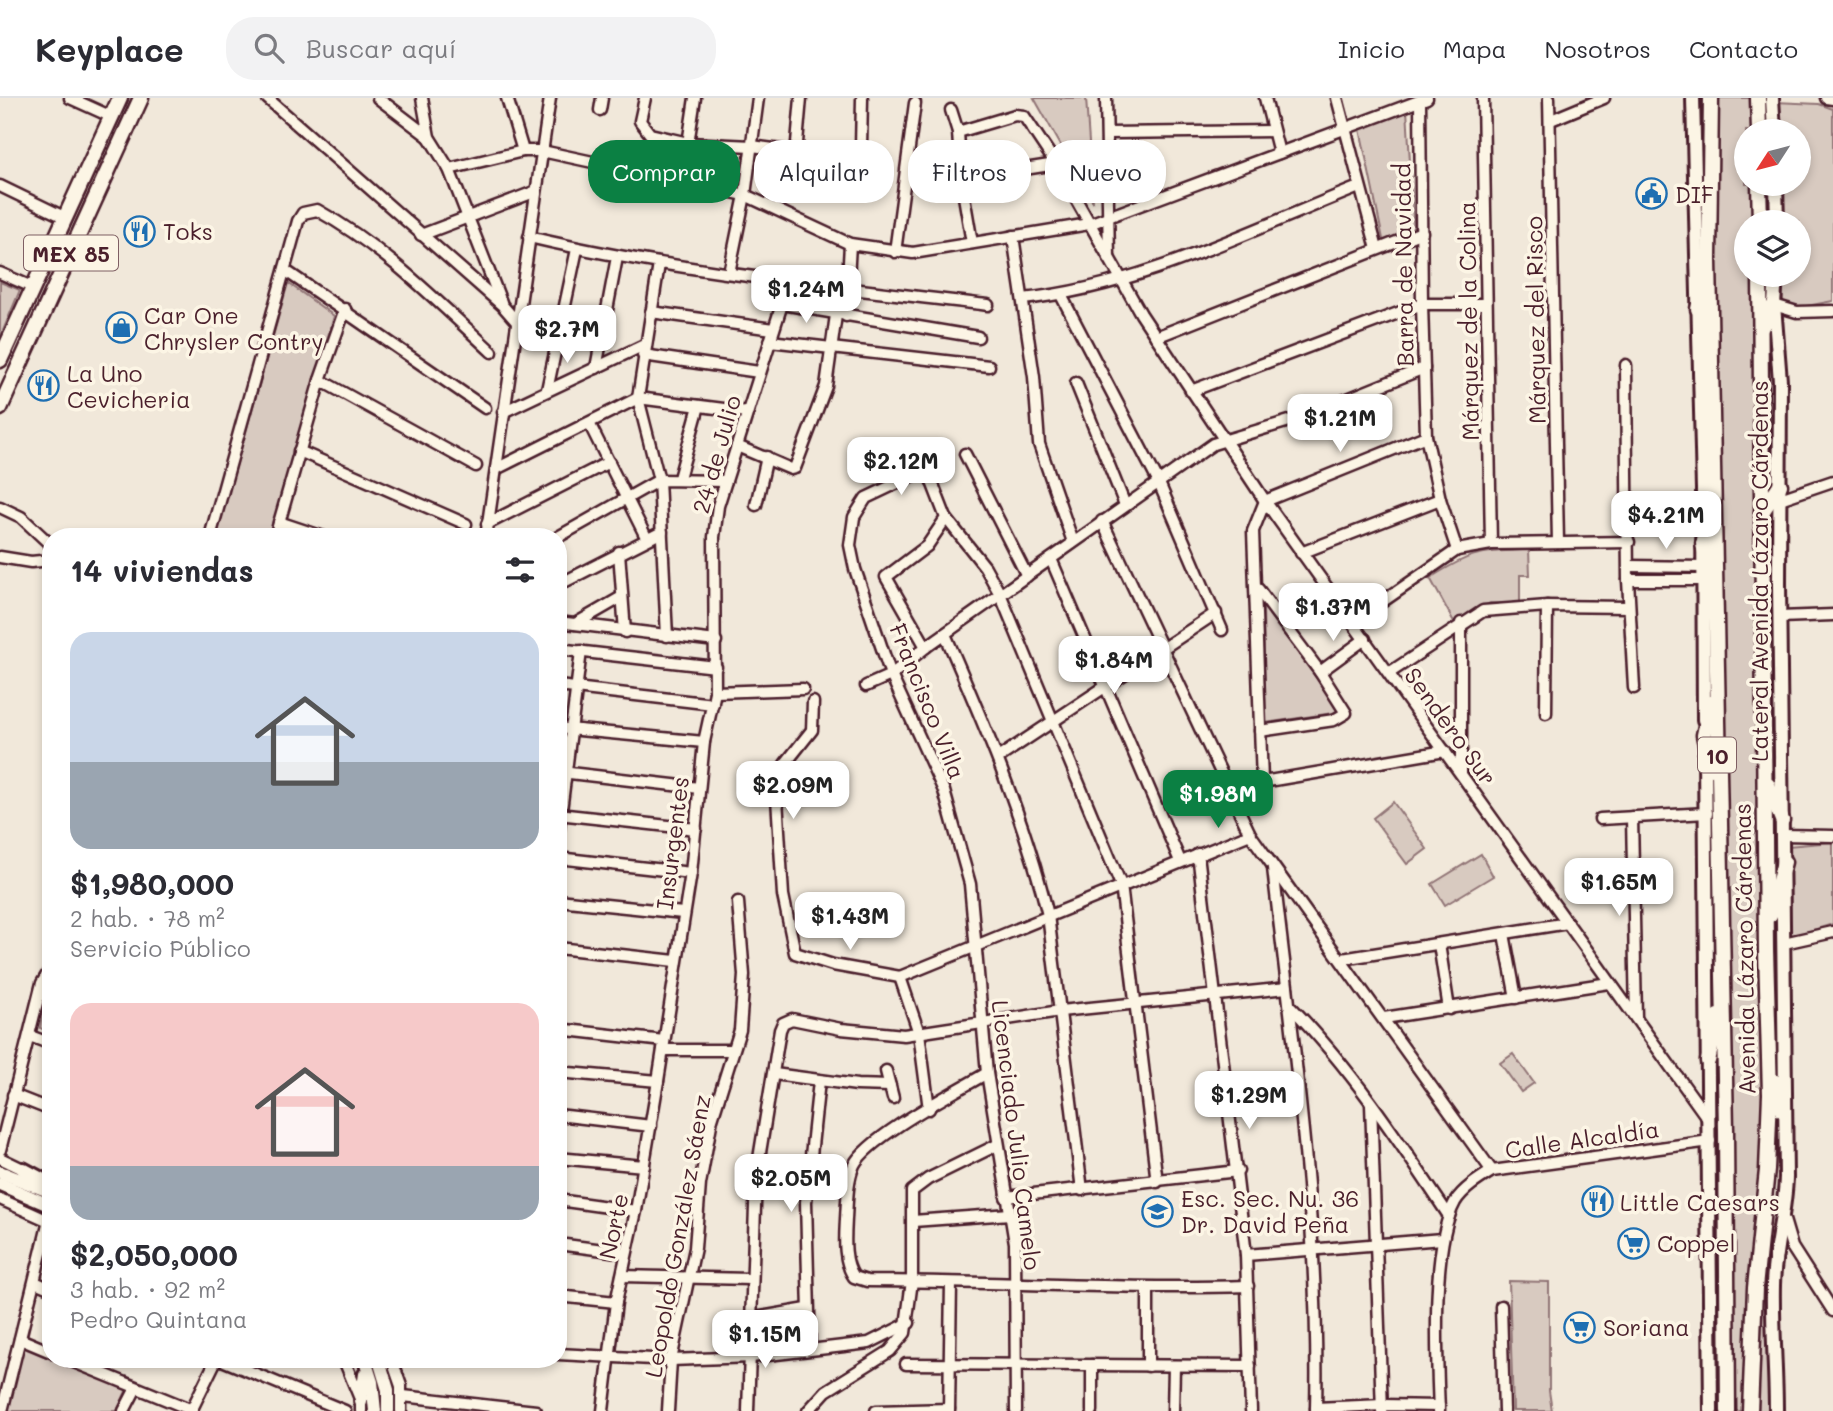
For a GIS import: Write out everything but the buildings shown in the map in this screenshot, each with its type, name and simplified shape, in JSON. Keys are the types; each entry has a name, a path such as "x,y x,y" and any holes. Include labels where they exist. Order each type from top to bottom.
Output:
{"highway":[{"name":"MEX 85","path":"0,360 120,98"},
{"name":"MEX 85","path":"0,408 141,98"},
{"name":"Avenida Lázaro Cárdenas","path":"1711,98 1709,260 1716,606 1712,809 1723,994 1728,1411"},
{"path":"1758,98 1759,119"},
{"path":"1698,309 1709,260"},
{"name":"Avenida Lázaro Cárdenas","path":"1750,1411 1755,1288 1768,1151 1769,1055 1760,287"},
{"path":"1759,332 1774,305"},
{"path":"1762,512 1780,492"},
{"path":"1703,544 1716,606"},
{"path":"1712,809 1704,735 1716,682"},
{"path":"1764,776 1782,820"},
{"path":"1767,923 1784,862"},
{"path":"1708,1061 1723,994"},
{"path":"1769,1055 1783,1111"}],"main road":[{"path":"1693,98 1703,544 1704,735"},
{"path":"1772,98 1773,119"},
{"name":"Lateral Avenida Lázaro Cárdenas","path":"1775,287 1774,305 1780,381 1783,1111 1786,1177 1784,1219 1775,1252 1773,1287 1776,1411"},
{"path":"1711,1411 1708,1061 1712,809"},
{"path":"23,1169 42,1178"},
{"path":"0,1172 42,1188"},
{"path":"0,1184 42,1202"},
{"path":"0,1193 37,1200"},
{"path":"361,1406 365,1368"},
{"path":"368,1368 375,1411"},
{"path":"381,1368 388,1390 388,1411"}],"street":[{"path":"70,98 112,117"},
{"path":"267,98 502,305 516,321"},
{"path":"378,98 431,141 449,169 502,305"},
{"path":"422,98 431,141"},
{"path":"507,98 523,151"},
{"path":"487,528 534,192 550,98"},
{"path":"600,110 602,98"},
{"path":"645,98 640,121 650,134 676,140"},
{"path":"689,140 695,98"},
{"path":"729,273 745,195 758,98"},
{"path":"797,140 801,98"},
{"path":"862,98 862,140"},
{"path":"1106,98 1110,217 1108,259"},
{"path":"1265,98 1279,153"},
{"path":"1337,98 1377,249"},
{"name":"Márquez de la Colina","path":"1483,98 1491,544"},
{"name":"Márquez del Risco","path":"1549,98 1558,542"},
{"path":"1551,120 1604,98"},
{"path":"1826,98 1833,99"},
{"path":"740,194 850,244 895,252 927,252 1089,224 1407,102 1424,99"},
{"name":"Barra de Navidad","path":"1424,99 1422,304 1426,436 1440,499 1457,550"},
{"path":"895,252 915,103"},
{"path":"951,110 959,140"},
{"name":"Sendero Sur","path":"958,132 1015,115 1024,116 1045,148"},
{"path":"1108,133 1273,131"},
{"path":"740,145 752,146"},
{"path":"449,169 523,151 542,151 588,162"},
{"path":"0,187 66,218"},
{"path":"1023,299 1060,295 1122,282 1359,187"},
{"path":"421,235 534,192"},
{"path":"965,203 972,243"},
{"name":"Sendero Sur","path":"1077,203 1156,337 1265,501 1708,1119"},
{"path":"213,528 298,221 307,210 317,210 365,238 492,352"},
{"path":"1156,337 1422,232"},
{"path":"1013,236 1023,299 1039,444 1073,542"},
{"path":"529,237 617,257 784,283 845,287 988,304"},
{"path":"737,446 791,469 797,466 819,411 841,316 850,244"},
{"path":"547,390 577,248"},
{"path":"596,368 617,257"},
{"path":"659,264 643,350 638,398 659,480 667,636"},
{"path":"286,271 345,309 485,408"},
{"path":"0,273 33,288"},
{"name":"24 de Julio","path":"716,641 714,537 718,506 782,304 784,283"},
{"path":"1060,295 1159,483 1222,630"},
{"path":"782,304 978,337"},
{"path":"1191,391 1422,304 1485,304"},
{"path":"1774,305 1797,312 1833,311"},
{"path":"277,528 320,380 345,309"},
{"path":"651,312 773,329"},
{"path":"770,341 989,366"},
{"path":"503,412 596,368 643,350 759,372"},
{"path":"1626,365 1628,580 1634,688"},
{"path":"866,687 891,675 926,646 1001,596 1102,521 1213,444 1306,416 1424,368"},
{"path":"320,380 476,466"},
{"path":"1076,383 1125,505"},
{"path":"496,468 638,398 747,412"},
{"path":"679,478 699,406"},
{"path":"589,423 647,539"},
{"path":"1262,782 1253,531 1265,501 1426,436"},
{"path":"299,451 466,524"},
{"path":"965,454 1027,576"},
{"path":"755,505 767,457"},
{"path":"487,524 609,462"},
{"name":"Francisco Villa","path":"946,518 927,469 881,488 866,498 854,517 851,531 855,569 891,675 932,760 959,836 970,884 975,949"},
{"path":"567,532 659,480 679,478 726,481"},
{"path":"1780,492 1833,481"},
{"path":"1301,553 1440,499"},
{"path":"0,507 21,517 42,537"},
{"path":"926,646 887,580 892,571 927,546 946,518 980,561 1001,596 1121,885 1157,1182"},
{"path":"1102,521 1250,834 1492,1171"},
{"path":"279,522 297,528"},
{"path":"567,579 662,532"},
{"path":"1353,622 1457,550 1491,544 1629,542"},
{"path":"619,552 625,632"},
{"path":"0,557 42,561"},
{"path":"1051,559 1180,861"},
{"path":"1629,566 1703,573"},
{"path":"1628,580 1703,573"},
{"path":"1257,589 1345,708 1344,716 1334,720 1260,731"},
{"path":"575,624 621,598"},
{"path":"1389,673 1475,614 1490,609 1547,606 1629,607"},
{"path":"1546,713 1547,606"},
{"path":"998,758 1106,683 1216,613"},
{"path":"1780,617 1833,615"},
{"path":"567,623 716,641"},
{"path":"1461,623 1461,773"},
{"path":"945,634 998,758 1026,835 1048,915 1082,1190"},
{"path":"1320,672 1364,639"},
{"name":"Insurgentes","path":"663,1045 691,873 704,743 715,692 716,641"},
{"path":"567,650 716,667"},
{"path":"567,746 581,651"},
{"path":"567,686 713,704"},
{"path":"715,692 803,689"},
{"path":"814,702 813,730 785,764 776,782 783,895 795,953 900,977 975,949 1048,915 1250,834"},
{"path":"567,729 704,743"},
{"path":"1229,791 1262,782 1445,751"},
{"path":"567,773 699,788"},
{"path":"1600,819 1712,809"},
{"path":"567,815 696,829"},
{"path":"1632,817 1636,1018"},
{"path":"1783,835 1833,836"},
{"path":"1198,854 1247,1255 1251,1411"},
{"path":"567,860 691,873"},
{"path":"1273,868 1309,1165 1315,1251 1317,1410 1439,1409"},
{"path":"567,901 683,914"},
{"name":"Leopoldo González Sáenz","path":"668,1411 671,1360 682,1301 689,1280 700,1184 712,1119 740,1030 743,1006 738,902"},
{"path":"1342,959 1568,923"},
{"path":"1784,943 1833,932"},
{"path":"1504,934 1516,998"},
{"path":"1439,944 1449,1009"},
{"path":"567,949 676,961"},
{"name":"Licenciado Julio Camelo","path":"975,949 997,1145 1015,1243 1016,1411"},
{"path":"900,977 919,1033 929,1108"},
{"path":"0,1150 42,983"},
{"path":"1384,1018 1609,983"},
{"path":"748,1411 751,1357 750,1279 756,1177 780,1030 789,1019 880,1034 919,1033 1060,1011 1287,988"},
{"path":"1290,1006 1326,1045 1371,1104 1449,1216"},
{"path":"567,1030 663,1045 732,1051"},
{"path":"30,1036 42,1041"},
{"name":"Norte","path":"603,1411 616,1302 636,1211 663,1045"},
{"path":"886,1071 893,1098"},
{"path":"567,1073 658,1081"},
{"path":"988,1073 864,1151 853,1168 846,1243 849,1268 858,1279 1148,1289 1248,1286"},
{"path":"774,1074 819,1081 890,1086"},
{"path":"810,1349 807,1309 807,1186 819,1081"},
{"path":"13,1095 42,1106"},
{"path":"1371,1104 1379,1244 1383,1408"},
{"path":"567,1116 651,1126"},
{"name":"Calle Alcaldía","path":"1439,1409 1439,1263 1449,1216 1462,1194 1492,1171 1710,1141"},
{"path":"808,1410 826,1391 895,1346 909,1323 913,1221 911,1195 914,1188 997,1145"},
{"path":"0,1158 23,1169"},
{"path":"567,1159 644,1166"},
{"path":"1006,1197 1238,1171"},
{"path":"0,1199 42,1217"},
{"path":"567,1201 636,1211"},
{"path":"913,1221 1010,1214"},
{"path":"1784,1219 1791,1247 1833,1311"},
{"path":"1247,1255 1442,1239"},
{"path":"567,1245 626,1253"},
{"path":"2,1411 42,1252"},
{"path":"622,1276 689,1280 750,1279"},
{"path":"34,1282 42,1285"},
{"path":"877,1411 949,1410 951,1283"},
{"path":"1148,1289 1148,1366"},
{"path":"567,1297 616,1302"},
{"path":"1501,1306 1504,1411"},
{"path":"749,1319 807,1309"},
{"path":"567,1355 671,1360 751,1357 869,1343 909,1323"},
{"path":"20,1339 42,1348"},
{"path":"906,1364 1250,1366"},
{"path":"1092,1364 1092,1411"},
{"path":"1173,1411 1174,1366"},
{"path":"88,1368 192,1411 212,1368"},
{"path":"241,1368 345,1411"},
{"path":"347,1368 361,1406"},
{"path":"394,1368 403,1396 401,1411"},
{"path":"124,1411 136,1388"},
{"path":"403,1396 536,1411"}],"shaded area":[{"path":"1034,98 1086,98 1089,140 1058,140"},
{"path":"1713,98 1755,98 1755,119 1734,119 1734,196 1755,196 1755,210 1734,210 1734,287 1755,287 1769,1411 1730,1411"},
{"path":"1775,102 1819,104 1833,109 1833,301 1796,308 1783,307 1782,287 1811,287 1811,210 1779,210 1779,196 1811,196 1811,119 1776,119"},
{"path":"1407,109 1414,234 1384,244 1360,129"},
{"path":"0,282 20,290 0,338"},
{"path":"288,283 334,316 272,528 219,528"},
{"path":"1529,550 1530,575 1520,575 1520,604 1490,603 1454,622 1430,578 1476,555"},
{"path":"1263,602 1340,712 1265,723"},
{"path":"1393,802 1427,849 1407,864 1373,818"},
{"path":"1833,842 1833,924 1787,938 1787,846"},
{"path":"1481,854 1493,876 1445,905 1432,884"},
{"path":"1513,1054 1534,1083 1521,1092 1500,1063"},
{"path":"1509,1281 1549,1282 1549,1391 1552,1411 1513,1411"},
{"path":"21,1345 42,1353 42,1368 79,1368 128,1387 117,1411 4,1411"}],"place":[{"name":"DIF","path":"1652,194"},
{"name":"Toks","path":"140,231"},
{"name":"Car One Chrysler Contry","path":"121,328"},
{"name":"La Uno Cevicheria","path":"44,386"},
{"name":"Little Caesars","path":"1597,1202"},
{"name":"Esc. Sec. Nu. 36 Dr. David Peña","path":"1158,1211"},
{"name":"Coppel","path":"1634,1243"},
{"name":"Soriana","path":"1580,1327"}]}
